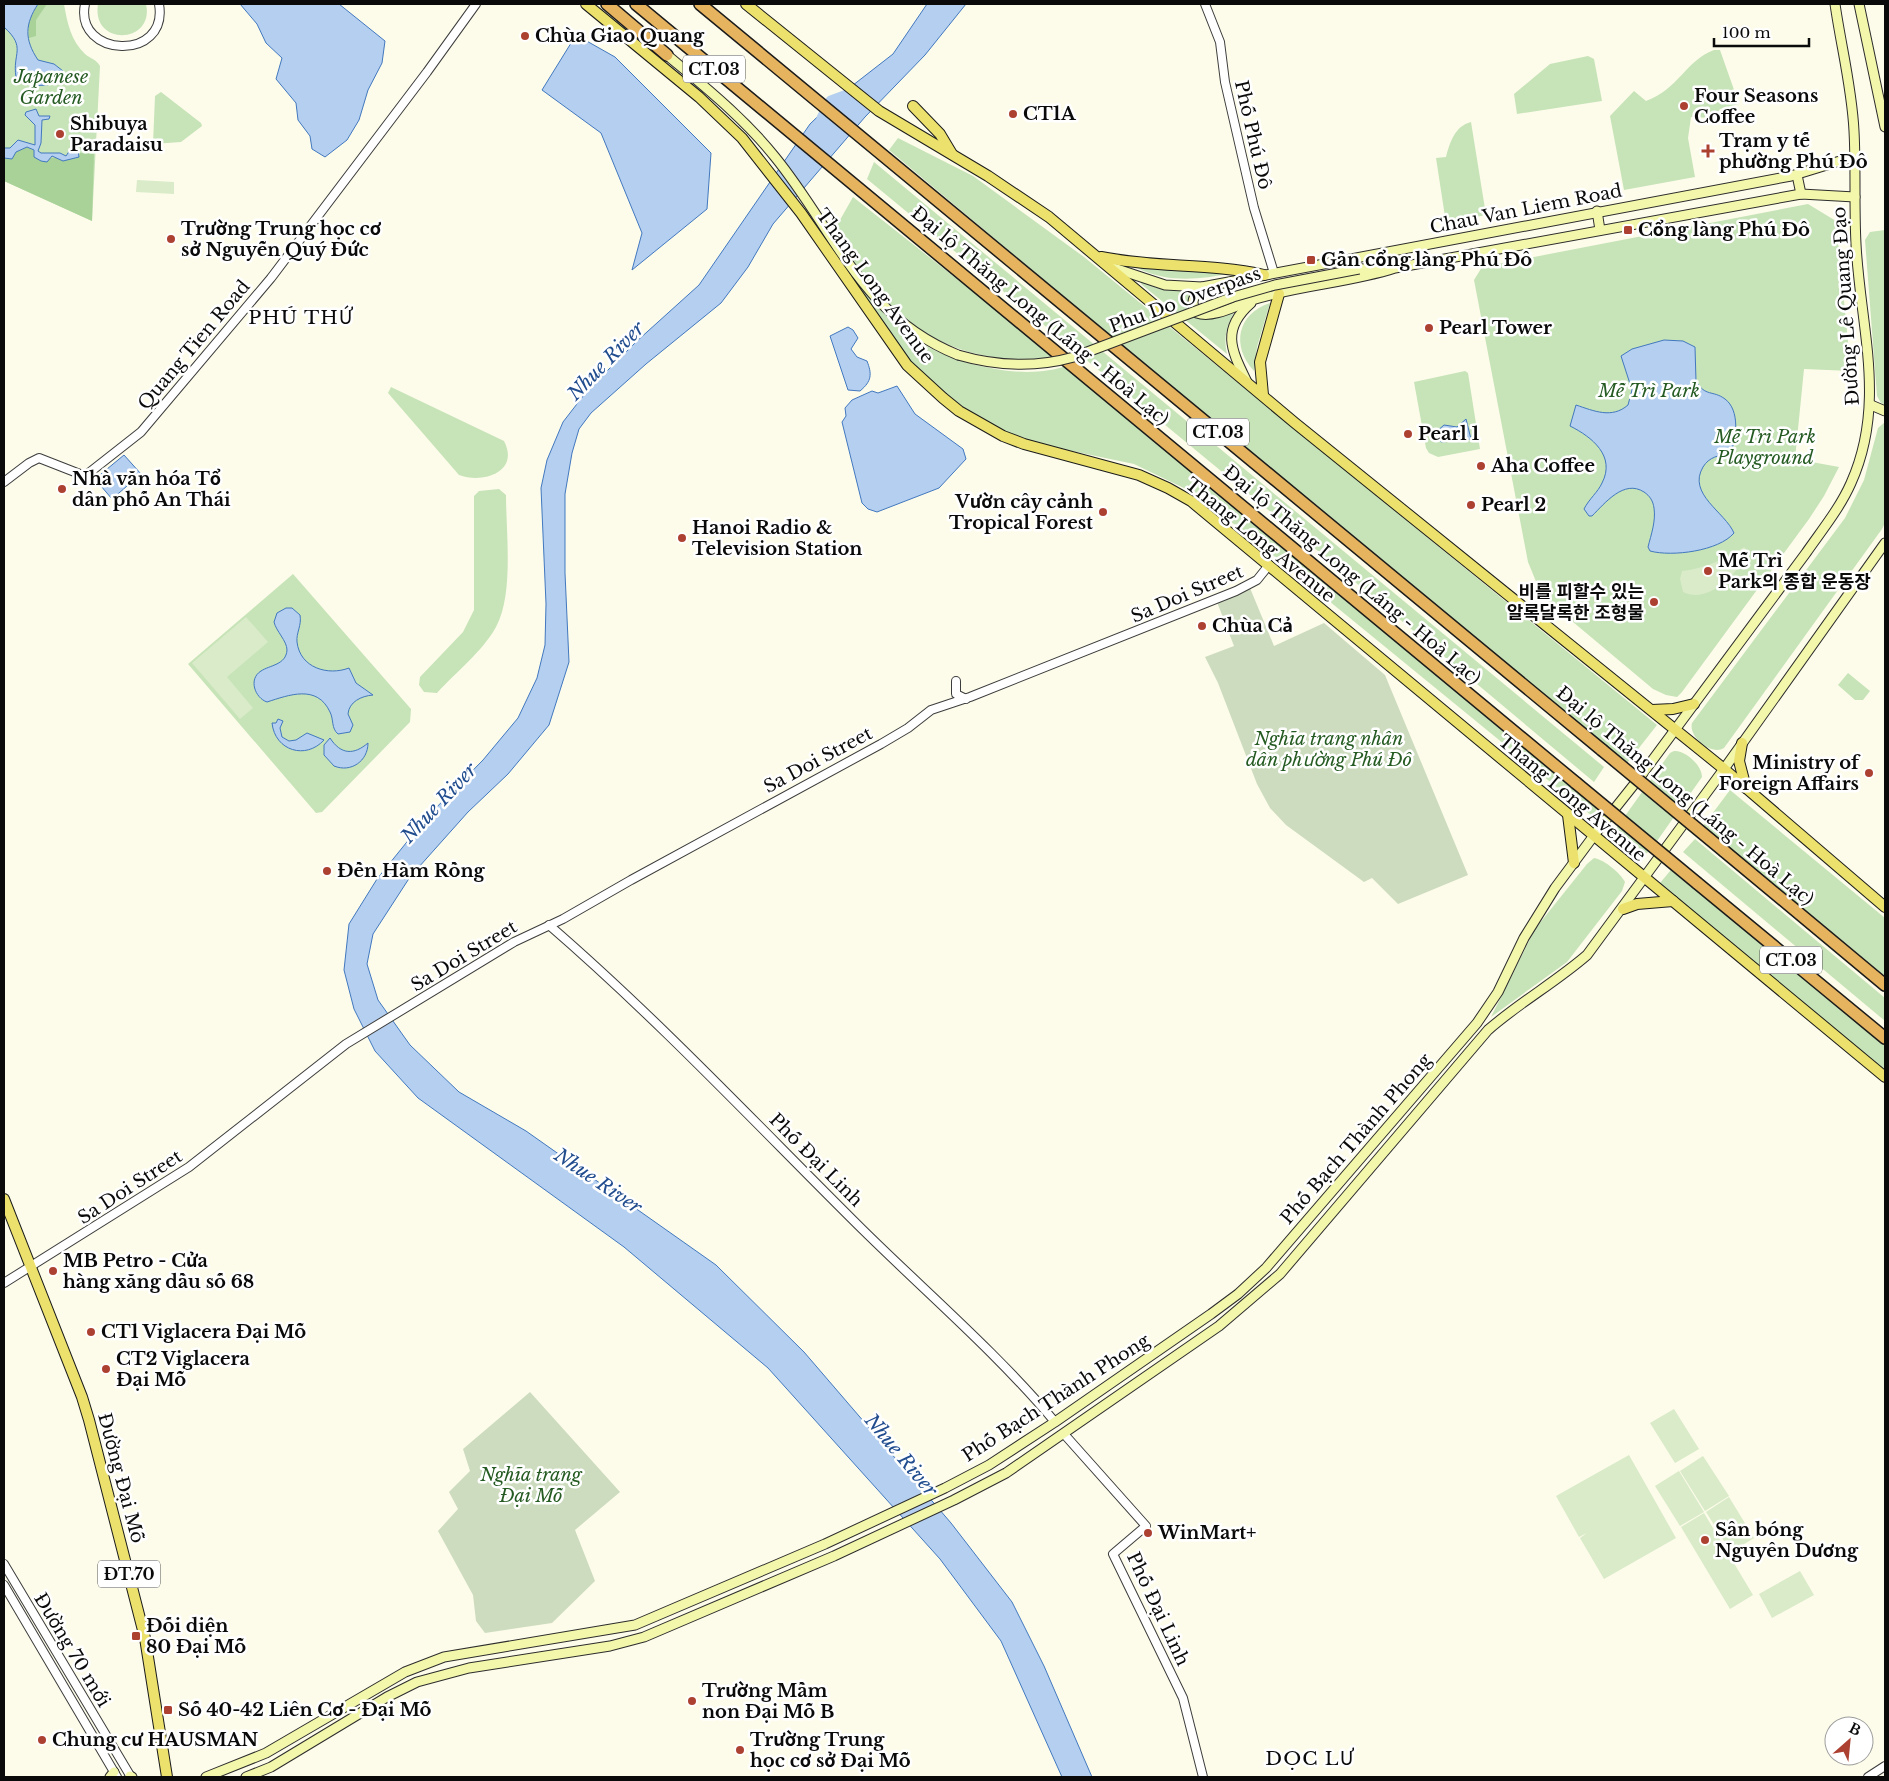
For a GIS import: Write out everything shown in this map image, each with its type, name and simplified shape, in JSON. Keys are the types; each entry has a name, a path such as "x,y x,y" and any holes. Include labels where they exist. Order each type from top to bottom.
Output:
{"highway":[{"path":"607,4 667,55"},
{"name":"Đại lộ Thăng Long (Láng - Hoà Lạc)","path":"636,4 1885,1038"},
{"name":"Đại lộ Thăng Long (Láng - Hoà Lạc)","path":"700,4 1885,985"}],"main road":[{"name":"Thang Long Avenue","path":"586,4 724,119 769,170 907,364 948,402 983,425 1010,439 1117,468 1168,488 1191,502 1885,1077"},
{"path":"746,4 879,111 1025,200 1098,256 1247,382 1724,769 1885,907"},
{"path":"1858,5 1885,126"},
{"name":"Đường Lê Quang Đạo","path":"1593,837 1640,777 1811,546 1844,497 1857,467 1871,405 1871,377 1856,246 1854,132 1850,87 1836,6"},
{"path":"595,11 667,55"},
{"name":"Phu Do Overpass","path":"667,55 737,115 775,157 870,293 919,336 958,355 983,362 1008,365 1057,362 1084,354 1234,296 1274,285 1359,269 1395,268"},
{"path":"913,106 940,134 953,155"},
{"name":"Chau Van Liem Road","path":"1110,267 1165,285 1202,287 1597,211 1797,175 1853,157"},
{"path":"1797,175 1802,194"},
{"name":"Chau Van Liem Road","path":"1202,287 1192,303 1197,313 1202,315 1279,294 1372,276 1395,268 1600,230 1802,194 1855,197"},
{"path":"1597,211 1600,230"},
{"path":"1098,256 1134,263 1233,268 1269,274"},
{"path":"1263,395 1260,362 1279,294"},
{"path":"1247,382 1233,353 1231,336 1236,318 1254,300"},
{"path":"1871,405 1885,411"},
{"path":"1724,769 1885,543"},
{"path":"1652,710 1673,709 1694,704"},
{"path":"1742,743 1740,761 1747,789"},
{"name":"Phố Bạch Thành Phong","path":"246,1777 279,1762 387,1697 417,1682 448,1672 610,1646 644,1637 788,1576 954,1500 1006,1473 1064,1434 1202,1338 1242,1308 1280,1274 1488,1030 1508,1012 1566,973 1587,955 1623,909 1724,769"},
{"path":"1568,815 1574,863"},
{"name":"Phố Bạch Thành Phong","path":"206,1777 266,1753 378,1686 405,1672 444,1657 635,1625 784,1563 945,1488 988,1465 1055,1422 1238,1294 1266,1268 1477,1023 1498,992 1537,914 1593,837"},
{"path":"1623,909 1637,904 1673,901"},
{"name":"Đường Đại Mỗ","path":"4,1199 82,1397 100,1460 145,1638 167,1777"},
{"path":"1194,1326 1202,1338"},
{"path":"784,1563 788,1576"},
{"path":"444,1657 448,1672"}],"street":[{"path":"85,4 86,20 91,31 104,43 122,47 134,46 151,35 158,22 159,4"},
{"name":"Quang Tien Road","path":"4,482 30,462 40,458 85,476 141,432 271,278 427,72 476,4"},
{"name":"Phố Phú Đô","path":"1205,4 1220,42 1225,82 1269,274"},
{"name":"Sa Doi Street","path":"4,1283 189,1167 346,1044 514,942 549,926 888,740 932,710 966,699 1236,591 1257,580 1269,565"},
{"path":"956,681 956,694 966,699"},
{"name":"Phố Đại Linh","path":"549,926 664,1031 864,1231 979,1341 1055,1422"},
{"name":"Phố Đại Linh","path":"1064,1434 1146,1526 1113,1554 1183,1698 1203,1777"},
{"name":"Đường 70 mới","path":"4,1564 131,1777"},
{"name":"Đường 70 mới","path":"4,1585 114,1775"},
{"path":"1868,1777 1885,1766"}],"green space":[{"name":"Japanese Garden","path":"4,4 64,4 68,24 76,43 85,54 95,60 100,66 92,221 4,181"},
{"path":"38,4 47,4 36,20 36,36 29,38 28,22"},
{"path":"98,4 146,4 146,17 141,27 133,33 123,35 112,33 104,28 98,18"},
{"path":"1714,50 1720,50 1739,104 1720,109 1714,118 1691,117 1688,138 1695,177 1624,190 1610,116 1634,91 1646,101 1657,96 1666,90 1696,61"},
{"path":"1588,56 1594,59 1602,101 1517,114 1514,94 1550,64"},
{"path":"161,92 201,123 202,126 181,142 153,144 155,96"},
{"path":"1471,122 1486,215 1446,223 1436,158 1446,157 1451,140 1457,131 1465,124"},
{"path":"898,138 973,176 1084,257 1657,725 1624,767 889,150"},
{"path":"27,147 49,158 79,157 80,153 94,154 92,221 4,181 4,158 12,159 16,152"},
{"path":"874,162 1604,767 1594,782 1312,546 867,179"},
{"path":"137,180 174,182 174,194 136,192"},
{"path":"853,197 1056,357 1005,359 981,355 936,339 894,311 869,286 832,234"},
{"name":"Mễ Trì Park","path":"1808,204 1836,221 1851,371 1804,369 1795,459 1839,467 1809,519 1682,692 1677,697 1666,695 1653,689 1542,596 1528,562 1474,280 1482,267"},
{"path":"1885,230 1885,405 1881,403 1877,396 1865,240 1870,232"},
{"path":"825,239 861,286 896,324 938,352 965,362 1013,371 1051,370 1068,365 1597,809 1592,816 1252,538 1192,492 1134,464 1043,445 1013,435 983,420 946,395 906,356"},
{"path":"1137,268 1232,273 1183,279 1160,276"},
{"path":"1142,282 1157,288 1194,291 1187,307 1190,314 1201,319 1236,309 1227,331 1225,342 1227,354 1141,284"},
{"path":"1270,303 1257,347 1254,371 1242,351 1241,332 1244,323 1250,315"},
{"path":"1465,371 1468,373 1480,449 1438,457 1429,453 1426,448 1414,382"},
{"path":"391,387 504,441 508,452 507,461 503,468 496,473 478,478 459,475 388,393"},
{"path":"1885,422 1885,523 1882,529 1724,748 1719,750 1713,749 1702,744 1694,734 1692,723 1845,518 1864,480 1878,428"},
{"path":"499,489 506,495 508,545 507,581 502,613 496,627 484,645 468,662 437,693 424,692 419,685 420,677 463,632 474,610 474,496 479,491"},
{"name":"Mễ Trì Park의 종합 운동장","path":"1744,547 1748,551 1744,560 1722,585 1702,594 1693,595 1683,592 1680,579 1682,571 1714,563"},
{"path":"293,574 411,709 410,722 322,812 316,813 188,664"},
{"name":"Nghĩa trang nhân dân phường Phú Đô","path":"1250,588 1274,646 1324,623 1385,675 1468,875 1398,904 1372,878 1364,882 1286,825 1270,808 1257,784 1218,683 1205,657 1234,646 1217,602"},
{"path":"246,617 268,642 227,677 253,708 240,719 192,663"},
{"path":"1848,673 1870,691 1863,700 1855,700 1838,685"},
{"path":"1674,751 1683,753 1692,759 1699,768 1702,777 1650,851 1640,855 1632,853 1617,841 1615,830 1670,753"},
{"path":"1730,790 1885,918 1885,976 1703,826"},
{"path":"1695,839 1885,998 1885,1021 1683,852"},
{"path":"1594,858 1612,867 1620,875 1625,882 1622,891 1567,962 1491,1017 1535,929 1587,864"},
{"path":"1675,865 1885,1041 1885,1071 1660,883"},
{"name":"Nghĩa trang Đại Mỗ","path":"530,1392 620,1492 575,1530 595,1581 552,1623 485,1633 476,1621 473,1595 438,1531 458,1509 449,1492 470,1471 463,1449"},
{"path":"1674,1409 1699,1449 1675,1463 1650,1423"},
{"path":"1629,1455 1676,1538 1604,1579 1580,1538 1587,1533 1579,1537 1556,1496"},
{"name":"Sân bóng Nguyên Dương","path":"1703,1456 1729,1496 1705,1511 1680,1471"},
{"name":"Sân bóng Nguyên Dương","path":"1679,1471 1704,1512 1680,1526 1655,1486"},
{"name":"Sân bóng Nguyên Dương","path":"1729,1497 1754,1538 1731,1552 1706,1512"},
{"path":"1704,1513 1753,1595 1730,1609 1681,1527"},
{"name":"Sân bóng Nguyên Dương","path":"1800,1571 1814,1595 1772,1618 1759,1594"}],"water":[{"path":"4,4 38,4 31,18 28,38 38,60 54,64 63,71 57,82 36,85 16,77 17,46 11,34 4,27"},
{"path":"240,4 339,4 385,41 382,63 368,90 359,120 347,140 325,157 312,149 310,136 298,120 296,103 276,79 282,58 266,43 257,24"},
{"path":"927,4 966,4 925,55 865,117 773,224 748,267 721,303 646,364 591,413 579,429 572,453 565,494 565,573 569,662 549,725 508,774 468,812 410,877 373,934 367,964 378,1000 410,1045 459,1092 526,1131 716,1265 804,1352 951,1523 1012,1602 1044,1666 1092,1777 1062,1777 1001,1641 940,1559 768,1368 624,1247 418,1098 375,1051 354,1009 344,970 349,924 377,879 427,817 483,760 518,718 537,678 545,645 546,604 541,488 547,460 563,422 587,391 637,341 699,285 810,124 839,96 893,54"},
{"path":"576,35 615,57 711,153 707,209 632,270 642,233 601,133 542,90"},
{"path":"36,109 39,116 50,116 49,119 42,120 41,143 38,151 41,153 60,153 66,156 70,150 78,150 79,157 63,161 52,156 47,162 41,161 34,157 34,150 27,147 16,152 12,159 4,158 4,148 10,148 18,140 35,145 35,125 25,115 26,112"},
{"path":"848,327 853,330 858,338 851,349 857,357 867,361 870,370 869,381 860,391 848,390 830,336"},
{"path":"1664,340 1683,341 1695,347 1696,381 1703,389 1721,396 1730,404 1736,425 1730,454 1718,456 1708,461 1699,477 1703,494 1734,533 1718,544 1682,553 1650,551 1648,547 1654,523 1654,505 1648,495 1637,489 1629,488 1622,490 1609,499 1592,516 1589,516 1584,509 1602,483 1606,473 1606,464 1600,449 1586,436 1570,426 1576,405 1609,413 1616,412 1628,405 1632,390 1621,356 1632,349"},
{"path":"897,386 915,414 963,449 966,459 939,488 877,512 868,509 862,503 842,422 846,416 845,408 852,400 872,391 878,393"},
{"path":"1466,419 1471,439 1442,442 1436,439 1436,432 1444,425 1457,427"},
{"path":"124,455 141,474 112,499 95,479"},
{"path":"286,608 292,608 300,615 297,642 299,651 309,664 316,668 332,671 349,668 356,683 373,695 360,698 351,706 348,714 353,725 350,732 338,734 334,729 330,712 318,698 302,694 267,702 256,693 254,683 257,674 281,662 286,655 287,647 274,622 277,613"},
{"path":"278,719 283,721 280,728 282,737 289,741 296,740 307,733 324,740 309,750 300,751 285,746 274,733 272,723 276,723"},
{"path":"330,738 339,748 348,751 358,750 368,743 365,755 362,760 352,767 340,768 334,766 324,755 324,745"}],"waterway":[{"name":"Nhue River","path":"822,118 831,101 850,94"}],"place":[{"name":"Chùa Giao Quang","path":"525,36"},
{"name":"Four Seasons Coffee","path":"1684,106"},
{"name":"CT1A","path":"1013,114"},
{"name":"Shibuya Paradaisu","path":"60,134"},
{"name":"Trạm y tế phường Phú Đô","path":"1708,151"},
{"name":"Cổng làng Phú Đô","path":"1628,230"},
{"name":"Trường Trung học cơ sở Nguyễn Quý Đức","path":"171,239"},
{"name":"Gần cổng làng Phú Đô","path":"1311,260"},
{"name":"Pearl Tower","path":"1429,328"},
{"name":"Pearl 1","path":"1408,434"},
{"name":"Aha Coffee","path":"1481,466"},
{"name":"Nhà văn hóa Tổ dân phố An Thái","path":"62,489"},
{"name":"Pearl 2","path":"1471,505"},
{"name":"Vườn cây cảnh Tropical Forest","path":"1103,512"},
{"name":"Hanoi Radio & Television Station","path":"682,538"},
{"name":"Mễ Trì Park의 종합 운동장","path":"1708,571"},
{"name":"비를 피할수 있는 알록달록한 조형물","path":"1654,602"},
{"name":"Chùa Cả","path":"1202,626"},
{"name":"Ministry of Foreign Affairs","path":"1869,773"},
{"name":"Đền Hàm Rồng","path":"327,871"},
{"name":"MB Petro - Cửa hàng xăng dầu số 68","path":"53,1271"},
{"name":"CT1 Viglacera Đại Mỗ","path":"91,1332"},
{"name":"CT2 Viglacera Đại Mỗ","path":"106,1369"},
{"name":"WinMart+","path":"1148,1533"},
{"name":"Sân bóng Nguyên Dương","path":"1705,1540"},
{"name":"Đối diện 80 Đại Mỗ","path":"136,1636"},
{"name":"Trường Mầm non Đại Mỗ B","path":"692,1701"},
{"name":"Số 40-42 Liên Cơ - Đại Mỗ","path":"168,1710"},
{"name":"Chung cư HAUSMAN","path":"42,1740"},
{"name":"Trường Trung học cơ sở Đại Mỗ","path":"740,1750"}],"district":[{"name":"PHÚ THỨ","path":"301,317"},
{"name":"DỌC LƯ","path":"1310,1758"}],"park label":[{"name":"Mễ Trì Park Playground","path":"1765,447"}]}
